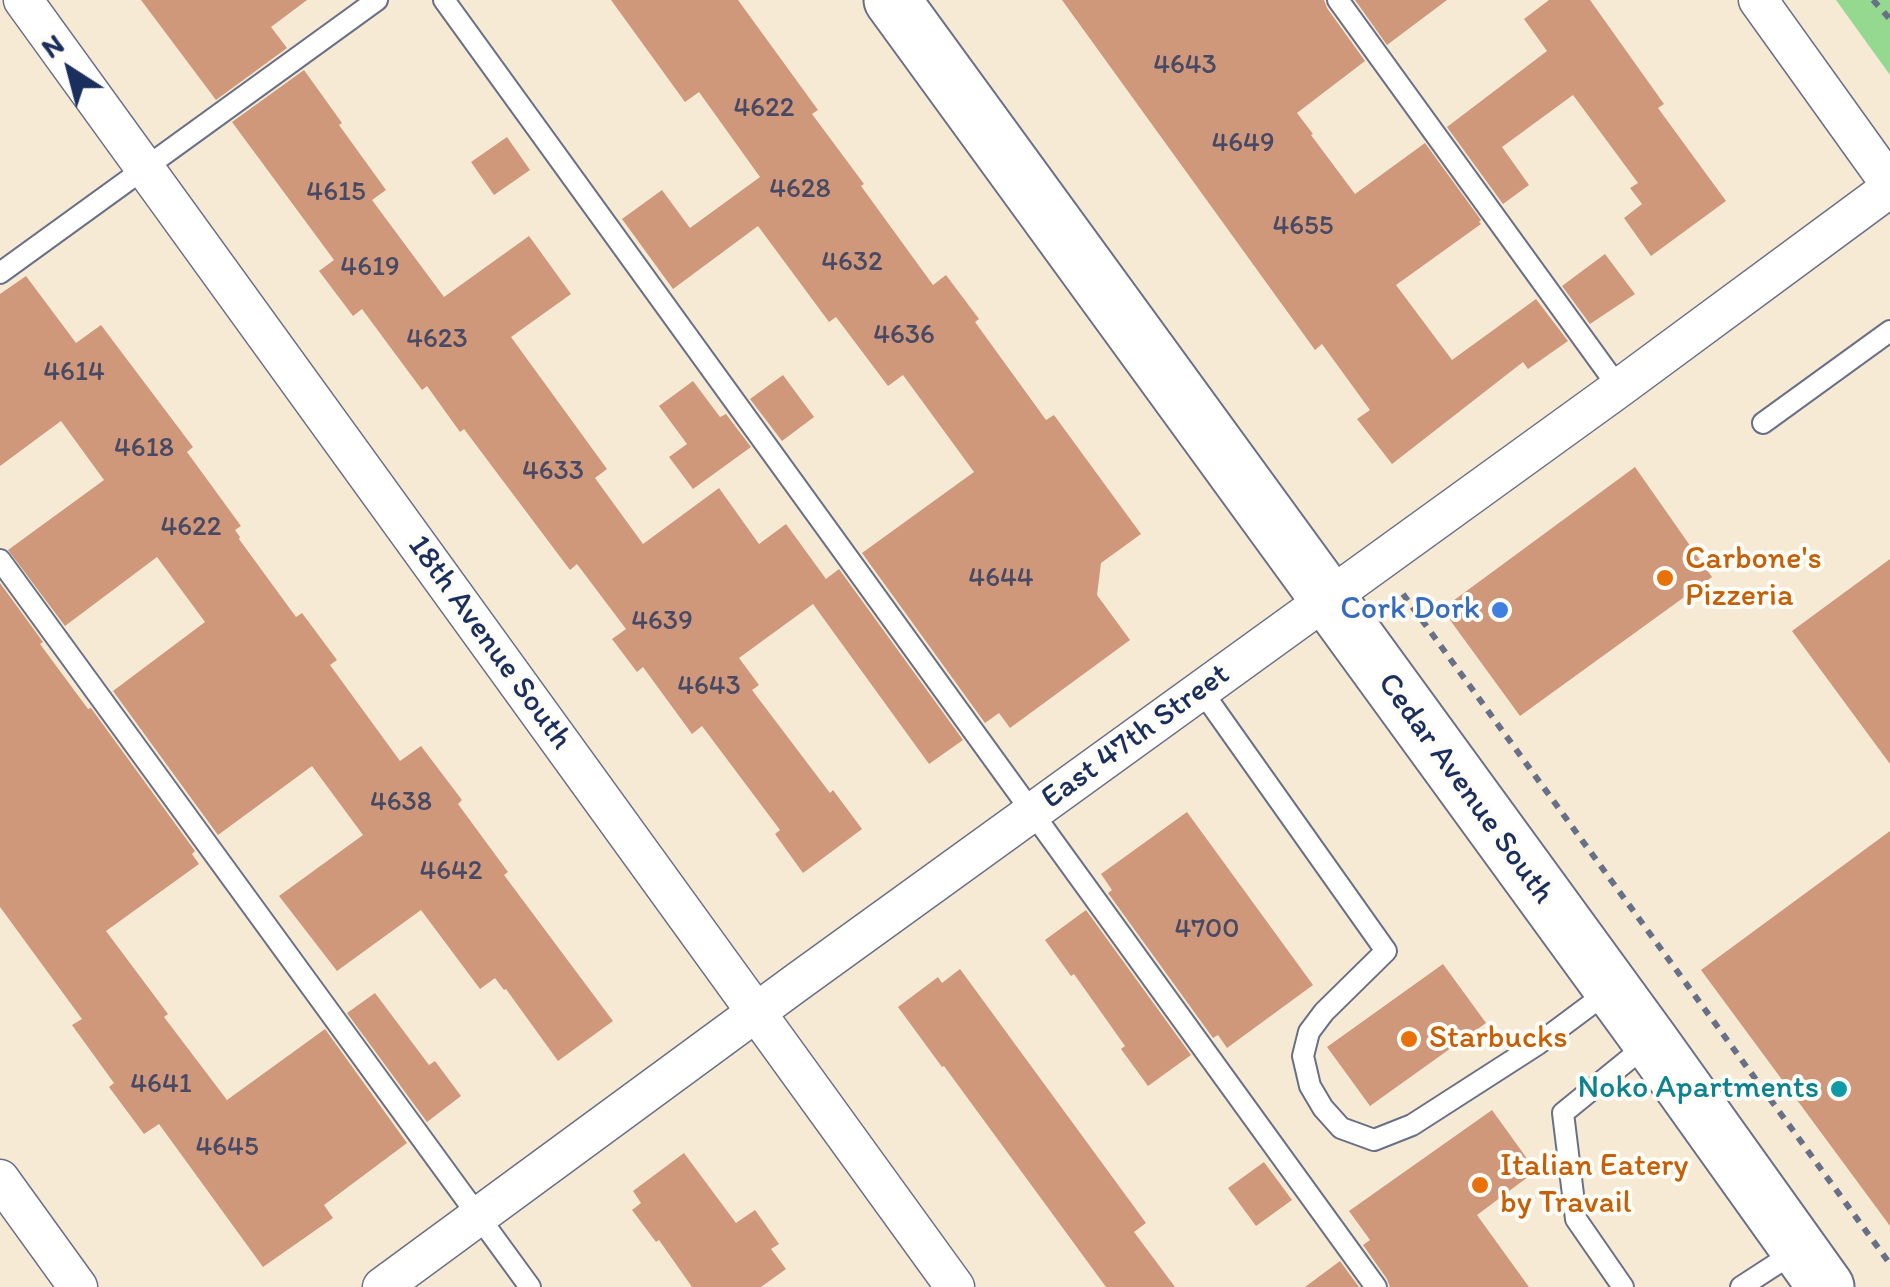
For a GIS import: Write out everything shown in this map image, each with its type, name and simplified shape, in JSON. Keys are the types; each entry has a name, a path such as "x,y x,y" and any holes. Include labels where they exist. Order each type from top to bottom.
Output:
{"main road":[{"name":"Cedar Avenue South","path":"892,0 1812,1268"}],"street":[{"name":"18th Avenue South","path":"23,0 955,1287"},
{"path":"1758,0 1890,186"},
{"name":"East 47th Street","path":"382,1287 1619,388 1890,186"},
{"path":"0,1179 78,1287"}],"lane":[{"path":"0,272 377,0"},
{"path":"444,0 1376,1287"},
{"path":"1338,0 1619,388"},
{"path":"1763,424 1890,331"},
{"path":"0,560 530,1287"},
{"path":"1201,690 1386,951 1309,1032 1304,1056 1310,1086 1322,1108 1341,1128 1374,1140 1412,1125 1544,1039 1612,989"},
{"path":"1623,1287 1576,1219 1563,1114 1651,1042"},
{"path":"1741,1287 1812,1268"}],"path":[{"path":"1873,0 1890,19"},
{"path":"1411,604 1890,1264"}],"green space":[{"path":"1836,0 1890,0 1890,75"}],"building":[{"path":"141,0 307,0 271,27 287,48 216,100"},
{"path":"611,0 738,0 818,110 812,114 933,285 946,275 1046,420 1054,415 1141,534 1101,563 1097,595 1130,640 1010,728 999,713 985,723 862,553 974,472 903,375 888,386 836,317 829,322 758,226 673,289 622,219 662,190 690,228 760,177 699,92 685,102"},
{"path":"1062,0 1324,0 1365,61 1297,113 1311,135 1355,194 1425,143 1481,220 1481,224 1396,285 1452,360 1536,299 1568,341 1528,369 1523,362 1392,464 1357,419 1370,410 1322,344 1315,350"},
{"path":"1355,0 1447,0 1387,45"},
{"path":"1549,0 1590,0 1664,104 1658,108 1726,201 1651,256 1624,218 1642,204 1630,188 1638,183 1573,95 1502,147 1529,185 1503,204 1447,127 1547,51 1524,19"},
{"path":"304,70 386,190 372,200 444,297 529,236 571,294 511,337 607,469 595,478 643,544 719,488 759,544 786,524 826,579 839,569 963,740 929,764 813,604 739,658 759,685 752,690 862,829 803,873 775,834 780,830 702,726 692,734 643,667 637,672 612,639 626,629 577,564 570,570 464,429 460,432 427,386 422,390 362,309 353,316 319,271 334,260 232,122"},
{"path":"507,137 530,170 494,195 471,162"},
{"path":"1605,254 1635,294 1590,324 1562,286"},
{"path":"26,276 76,343 101,325 193,447 187,452 241,526 235,530 239,539 296,617 302,613 337,660 330,665 400,761 421,746 462,800 458,804 508,872 504,875 613,1021 558,1061 506,989 495,978 480,989 421,910 337,971 279,896 363,835 312,766 218,835 113,691 205,622 157,557 65,626 8,550 104,480 61,421 0,466 0,294"},
{"path":"783,375 814,417 782,441 750,399"},
{"path":"693,381 720,417 726,414 751,447 693,489 669,457 687,444 659,406"},
{"path":"1635,467 1712,577 1520,716 1442,609"},
{"path":"1890,559 1890,764 1792,631"},
{"path":"0,583 43,642 40,644 195,851 192,854 199,864 106,931 168,1014 164,1017 227,1100 325,1029 407,1143 324,1205 333,1218 263,1267 159,1124 144,1134 109,1087 114,1083 72,1025 82,1019 0,907"},
{"path":"1187,812 1313,985 1227,1048 1218,1035 1213,1038 1108,893 1112,890 1101,874"},
{"name":"Noko Apartments","path":"1890,831 1890,1226 1701,970"},
{"path":"1086,910 1191,1055 1148,1086 1121,1049 1125,1046 1045,940"},
{"name":"Starbucks","path":"1443,964 1486,1023 1370,1106 1327,1047"},
{"path":"960,969 1146,1223 1134,1232 1175,1287 1106,1287 898,1007 938,977 942,983"},
{"path":"375,993 429,1065 435,1061 461,1096 427,1122 347,1013"},
{"path":"1492,1110 1536,1171 1477,1215 1529,1287 1390,1287 1363,1245 1370,1240 1349,1211"},
{"path":"684,1153 736,1223 755,1210 779,1244 771,1249 786,1269 761,1287 692,1287 632,1210 641,1203 633,1191"},
{"path":"1264,1162 1292,1200 1256,1226 1228,1188"},
{"path":"1340,1261 1359,1287 1305,1287"}],"place":[{"name":"Carbone's Pizzeria","path":"1665,578"},
{"name":"Cork Dork","path":"1500,610"},
{"name":"Starbucks","path":"1409,1039"},
{"name":"Noko Apartments","path":"1839,1089"},
{"name":"Italian Eatery by Travail","path":"1480,1185"}]}
